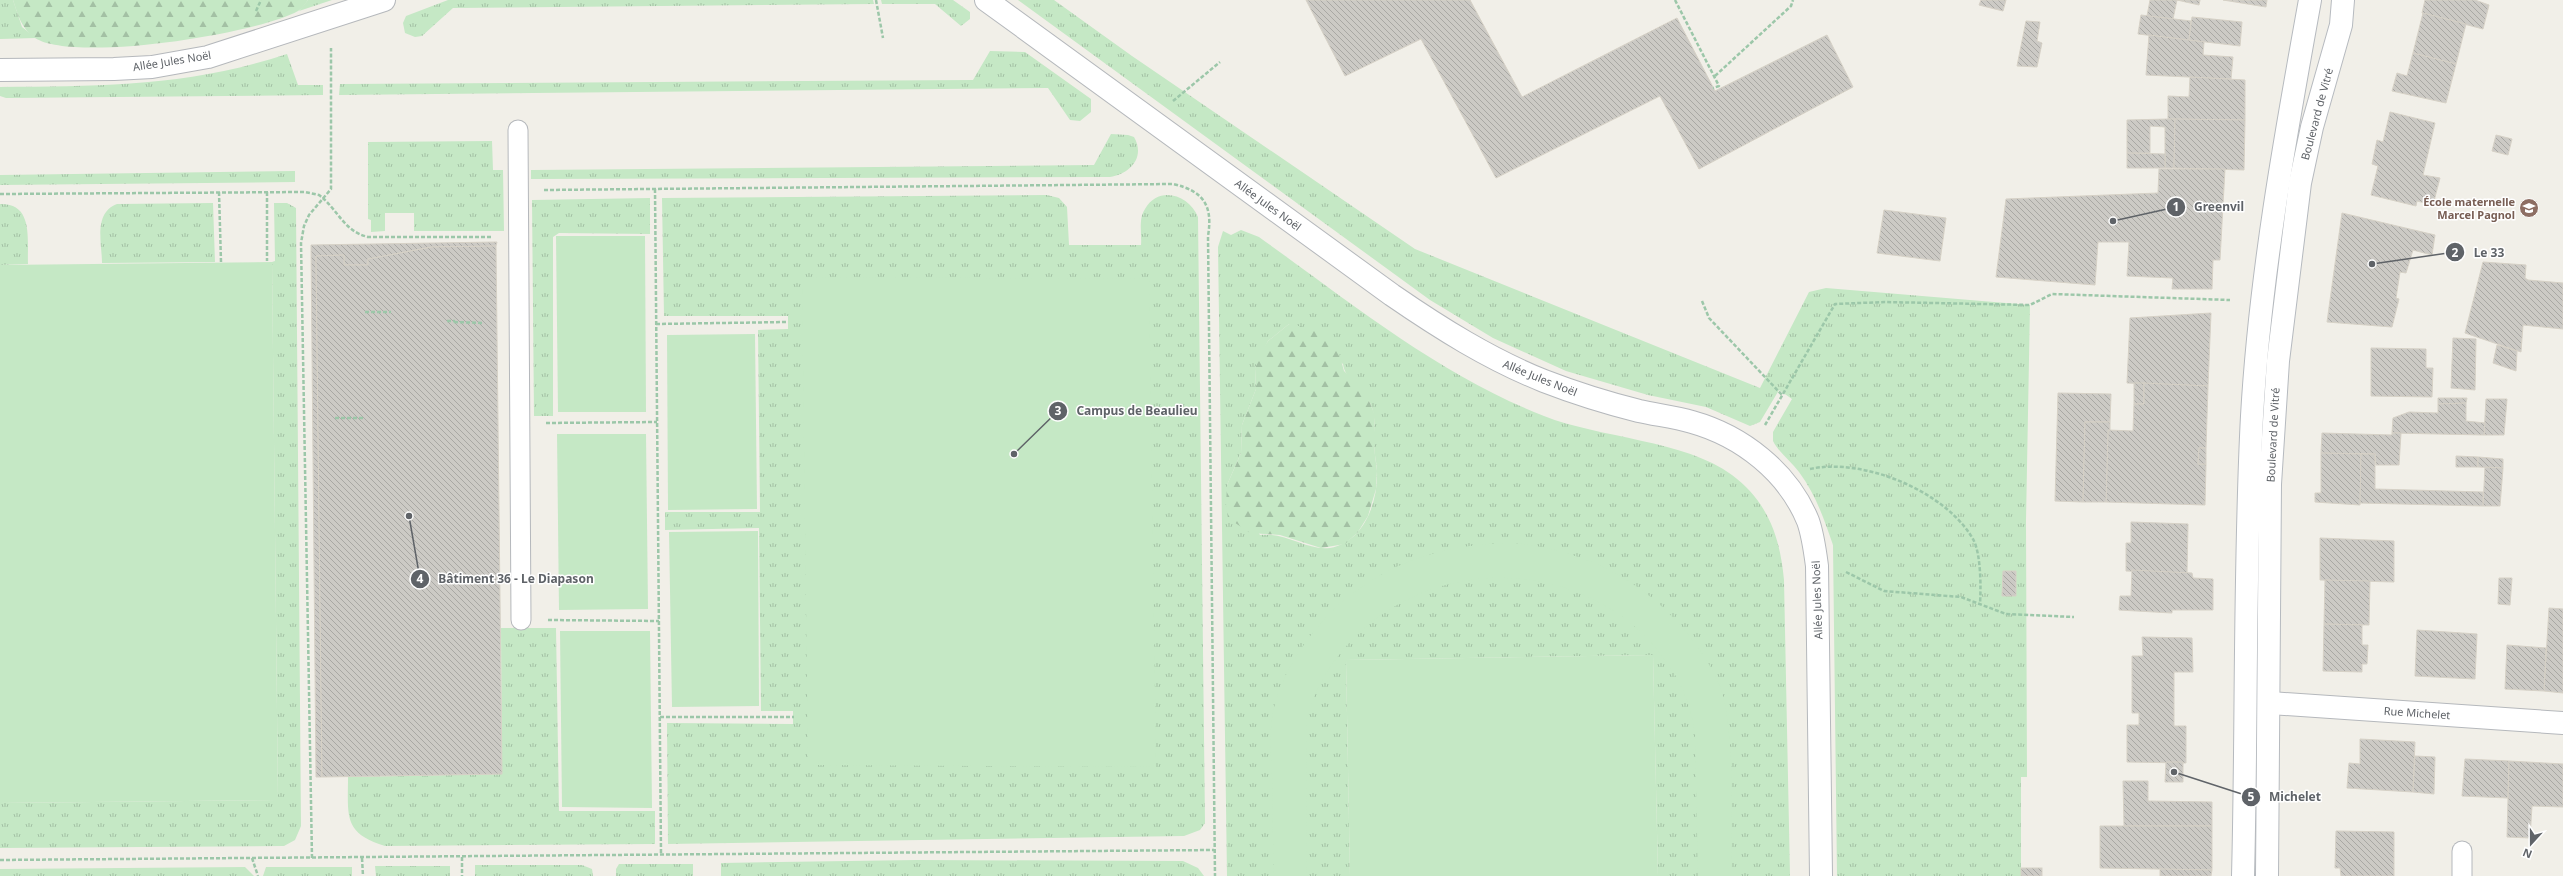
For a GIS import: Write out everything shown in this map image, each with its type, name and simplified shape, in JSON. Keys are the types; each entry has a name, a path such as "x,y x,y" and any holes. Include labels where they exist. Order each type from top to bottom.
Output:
{"street":[{"name":"Allée Jules Noël","path":"0,70 114,69 152,67 208,57 384,0"},
{"name":"Allée Jules Noël","path":"986,0 1392,295 1485,354 1544,381 1591,398 1692,422 1716,430 1750,450 1781,479 1799,505 1808,522 1818,570 1821,876"},
{"name":"Boulevard de Vitré","path":"2243,876 2252,414 2261,310 2279,174 2310,0"},
{"name":"Boulevard de Vitré","path":"2267,876 2270,703 2270,484 2278,361 2300,183 2312,128 2341,25 2343,0"},
{"name":"Rue Michelet","path":"2270,703 2563,723"}],"lane":[{"path":"518,130 521,620"},
{"path":"2462,851 2462,876"}],"path":[{"path":"876,0 883,38"},
{"path":"1675,0 1715,76 1719,86 1713,88"},
{"path":"1715,76 1791,6 1793,0"},
{"path":"312,858 301,243 304,226 309,215 331,189 331,47"},
{"path":"1151,120 1220,62"},
{"path":"518,190 1173,184 1192,191 1202,199 1210,212 1208,236 1215,876"},
{"path":"655,189 661,854"},
{"path":"219,192 221,262"},
{"path":"267,192 267,261"},
{"path":"0,194 306,192 319,195 324,198 342,223 359,235 368,238 518,236"},
{"path":"1750,450 1835,304 1885,302 2030,305 2052,294 2230,300"},
{"path":"1702,301 1709,318 1782,396"},
{"path":"365,312 391,312"},
{"path":"447,321 484,323"},
{"path":"462,322 488,322"},
{"path":"656,324 788,322"},
{"path":"334,418 364,418"},
{"path":"520,423 657,422"},
{"path":"1781,479 1799,471 1825,466 1856,467 1890,478 1936,500 1966,528 1975,543 1982,579 1980,604"},
{"path":"1818,570 1834,570 1853,574 1884,591 1961,597 2006,614 2074,617"},
{"path":"521,620 659,621"},
{"path":"660,717 794,717"},
{"path":"0,860 1214,850"},
{"path":"462,857 462,876"},
{"path":"252,858 258,876"},
{"path":"362,858 363,876"}],"green space":[{"path":"0,0 13,0 22,27 36,38 0,39"},
{"path":"13,0 308,0 298,11 277,20 245,28 207,36 166,42 125,47 87,48 56,45 35,38 23,26"},
{"path":"308,0 332,0 299,11"},
{"path":"448,0 873,0 874,4 453,8 422,36 415,37 405,33 403,23 406,16"},
{"path":"881,0 953,0 970,12 970,19 961,26 935,4 882,4"},
{"path":"1018,0 1054,0 1132,56 1415,249 1760,388 1809,292 1826,288 2030,305 2026,521 2027,777 2021,777 2021,876 1837,876 1833,545 1823,517 1810,489 1799,472 1778,449 1773,441 1773,432 1792,399 1779,390 1760,422 1750,426 1706,407 1648,395 1566,371 1493,338 1430,300"},
{"path":"990,51 1025,52 1091,99 1091,112 1080,121 1070,120 1048,88 339,95 340,84 973,80"},
{"path":"287,54 298,85 323,85 323,95 6,98 0,96 0,87 110,85 179,79 250,65"},
{"path":"1111,134 1128,135 1134,137 1138,152 1134,164 1129,169 1110,177 531,179 531,170 1094,165"},
{"path":"492,141 493,170 503,170 504,231 414,231 414,213 385,213 385,231 371,232 371,220 368,219 368,142"},
{"path":"295,171 295,182 0,185 0,175"},
{"path":"1047,195 1059,198 1067,207 1069,245 1141,245 1141,222 1145,209 1158,197 1166,195 1181,198 1194,209 1198,217 1205,823 1200,830 1184,836 668,844 667,723 793,724 793,711 761,711 759,528 665,530 665,512 760,512 758,330 788,329 788,316 664,316 662,198"},
{"path":"650,198 650,234 559,233 553,237 553,416 534,416 532,200"},
{"path":"213,203 215,262 102,263 100,230 105,214 109,208 117,204"},
{"path":"274,203 287,203 296,208 301,826 295,840 284,846 0,848 0,803 278,800 272,262 275,261"},
{"path":"0,204 11,205 19,210 24,216 28,234 28,264 0,265"},
{"path":"1241,230 1259,237 1396,336 1468,380 1505,399 1544,416 1566,423 1691,454 1713,463 1732,475 1755,497 1770,522 1775,535 1784,580 1790,876 1658,876 1653,655 1346,660 1350,876 1227,876 1218,247 1223,231 1231,235","holes":["1289,324 1343,364 1347,375 1367,398 1373,413 1377,484 1372,508 1367,519 1352,538 1342,544 1330,548 1313,547 1279,536 1260,535 1227,485 1241,453 1242,425 1256,389 1255,368 1268,341"]},
{"path":"556,236 645,236 646,412 558,412"},
{"path":"272,262 278,800 0,803 0,265"},
{"path":"802,277 1149,279 1156,767 808,765"},
{"path":"1289,324 1323,331 1339,353 1344,371 1365,391 1374,413 1374,447 1377,471 1376,489 1368,516 1358,532 1345,544 1321,548 1280,535 1250,533 1228,518 1226,506 1227,485 1241,453 1242,425 1256,389 1255,368 1260,354 1268,341"},
{"path":"755,334 757,509 668,510 667,335"},
{"path":"557,434 646,434 648,609 559,610"},
{"path":"758,531 759,706 672,707 669,532"},
{"path":"1514,543 1567,553 1615,573 1658,603 1677,621 1704,656 1713,671 1723,695 1728,725 1732,789 1732,876 1698,876 1695,736 1693,721 1678,681 1663,657 1643,634 1610,609 1574,591 1536,581 1496,578 1457,582 1419,594 1384,613 1352,640 1337,658 1323,678 1313,700 1306,723 1307,876 1274,876 1271,728 1275,703 1281,687 1288,671 1301,649 1321,623 1343,601 1367,583 1394,568 1422,557 1451,549"},
{"path":"501,628 556,628 559,811 655,811 655,844 385,846 371,841 355,829 349,813 348,777 502,774"},
{"path":"560,631 650,631 652,808 562,807"},
{"path":"1653,655 1658,876 1350,876 1346,660"},
{"path":"917,860 1183,861 1198,868 1204,876 721,876 721,863"},
{"path":"619,864 693,864 693,876 616,876 616,869"},
{"path":"475,865 582,865 592,869 593,876 475,876"},
{"path":"375,866 450,866 450,876 376,876"},
{"path":"245,867 254,876 0,876 0,869"},
{"path":"266,867 352,867 352,876 263,876"}],"building":[{"path":"1306,0 1470,0 1522,97 1677,18 1715,91 1827,35 1853,87 1699,169 1660,96 1496,178 1421,39 1345,76"},
{"path":"1981,0 2006,0 2003,11 1979,5"},
{"path":"2150,0 2177,0 2173,19 2147,16"},
{"path":"2177,0 2200,0 2199,5"},
{"path":"2223,0 2267,0 2266,7"},
{"path":"2425,0 2475,0 2489,5 2483,29 2422,13"},
{"path":"2423,13 2466,24 2456,64 2413,53"},
{"path":"2141,15 2191,21 2189,40 2138,34"},
{"path":"2192,17 2242,22 2240,46 2189,40"},
{"path":"2026,21 2040,22 2037,41 2042,43 2037,67 2017,66"},
{"path":"2149,35 2204,42 2203,55 2233,57 2231,79 2146,75"},
{"path":"2413,53 2456,64 2446,103 2392,91 2397,73 2407,76"},
{"path":"2190,77 2245,80 2245,120 2168,119 2168,96 2189,97"},
{"path":"2390,112 2435,123 2423,175 2440,178 2433,205 2417,201 2416,206 2371,195 2378,166 2372,164 2377,140 2383,142"},
{"path":"2175,119 2174,168 2165,168 2165,127 2150,126 2150,153 2127,153 2127,120"},
{"path":"2175,119 2245,120 2244,170 2174,168"},
{"path":"2496,135 2512,139 2508,155 2492,151"},
{"path":"2127,153 2165,154 2165,168 2127,168"},
{"path":"2159,169 2225,169 2220,260 2213,260 2212,289 2172,289 2173,278 2127,276 2129,242 2098,242 2095,285 1996,277 2006,199 2158,193"},
{"path":"1884,210 1946,218 1940,261 1877,253"},
{"path":"2342,213 2435,235 2432,255 2413,250 2406,273 2400,272 2396,298 2399,299 2392,327 2327,322"},
{"path":"497,242 496,246 432,247 368,259 368,265 344,265 344,255 316,256 322,777 316,777 311,245"},
{"path":"496,246 502,774 322,777 316,256 344,255 344,265 368,265 368,259 432,247"},
{"path":"2483,262 2526,265 2525,278 2528,280 2563,283 2563,329 2523,325 2521,352 2465,333"},
{"path":"2211,313 2208,386 2127,383 2130,318"},
{"path":"2453,338 2476,339 2475,390 2451,388"},
{"path":"2497,345 2517,351 2516,371 2493,363"},
{"path":"2371,348 2426,349 2426,368 2433,368 2432,397 2371,396"},
{"path":"2134,383 2144,383 2144,404 2134,404"},
{"path":"2144,383 2208,386 2206,448 2199,448 2198,464 2206,464 2205,505 2106,502 2108,430 2133,431 2134,404 2144,404"},
{"path":"2058,393 2111,394 2110,422 2085,422 2083,502 2055,501"},
{"path":"2438,398 2467,398 2466,403 2438,404"},
{"path":"2486,399 2507,399 2504,435 2484,435"},
{"path":"2466,403 2466,421 2485,423 2484,435 2392,433 2393,418 2409,412 2438,413 2438,404"},
{"path":"2085,422 2110,422 2110,430 2108,430 2106,502 2083,502"},
{"path":"2322,433 2392,435 2392,433 2401,433 2399,465 2376,465 2375,454 2321,453"},
{"path":"2199,448 2206,448 2206,464 2198,464"},
{"path":"2321,453 2361,454 2360,505 2315,502 2315,493 2321,493"},
{"path":"2361,454 2375,454 2375,489 2483,492 2483,506 2360,503"},
{"path":"2456,456 2478,457 2478,467 2456,467"},
{"path":"2478,457 2503,459 2503,468 2478,467"},
{"path":"2485,467 2503,468 2500,506 2483,506"},
{"path":"2131,522 2188,524 2187,573 2126,571 2126,543 2131,543"},
{"path":"2320,538 2394,541 2394,582 2320,580"},
{"path":"2132,570 2192,573 2193,578 2213,579 2213,610 2172,610 2172,613 2119,610 2120,596 2131,596"},
{"path":"2003,571 2016,571 2016,596 2002,596"},
{"path":"2499,578 2512,578 2510,605 2498,604"},
{"path":"2325,580 2370,581 2369,625 2324,624"},
{"path":"2549,608 2563,609 2563,693 2544,691"},
{"path":"2324,624 2362,625 2362,645 2368,645 2367,664 2362,664 2362,672 2323,671"},
{"path":"2417,630 2477,634 2475,679 2415,676"},
{"path":"2142,637 2192,638 2193,672 2174,672 2174,726 2186,726 2186,763 2127,762 2127,725 2139,725 2139,713 2132,713 2132,656 2143,656"},
{"path":"2507,645 2546,648 2544,691 2505,689"},
{"path":"2360,739 2415,742 2413,792 2347,788 2349,763 2360,764"},
{"path":"2415,756 2435,757 2434,794 2413,792"},
{"path":"2465,759 2509,761 2508,798 2462,796"},
{"path":"2509,761 2563,764 2563,807 2532,806 2530,838 2507,837"},
{"path":"2166,762 2183,762 2183,782 2165,782"},
{"path":"2123,781 2148,781 2148,801 2212,802 2212,826 2124,826"},
{"path":"2100,826 2212,826 2212,870 2100,868"},
{"path":"2336,831 2394,832 2394,876 2341,876 2340,868 2335,868"},
{"path":"2021,868 2042,868 2042,876 2021,876"},
{"path":"2160,869 2212,870 2211,876 2160,876"}],"place":[{"name":"École maternelle Marcel Pagnol","path":"2529,208"},
{"name":"Greenvil","path":"2113,221"},
{"name":"Le 33","path":"2372,264"},
{"name":"Campus de Beaulieu","path":"1014,454"},
{"name":"Bâtiment 36 - Le Diapason","path":"409,516"},
{"name":"Michelet","path":"2174,772"}]}
